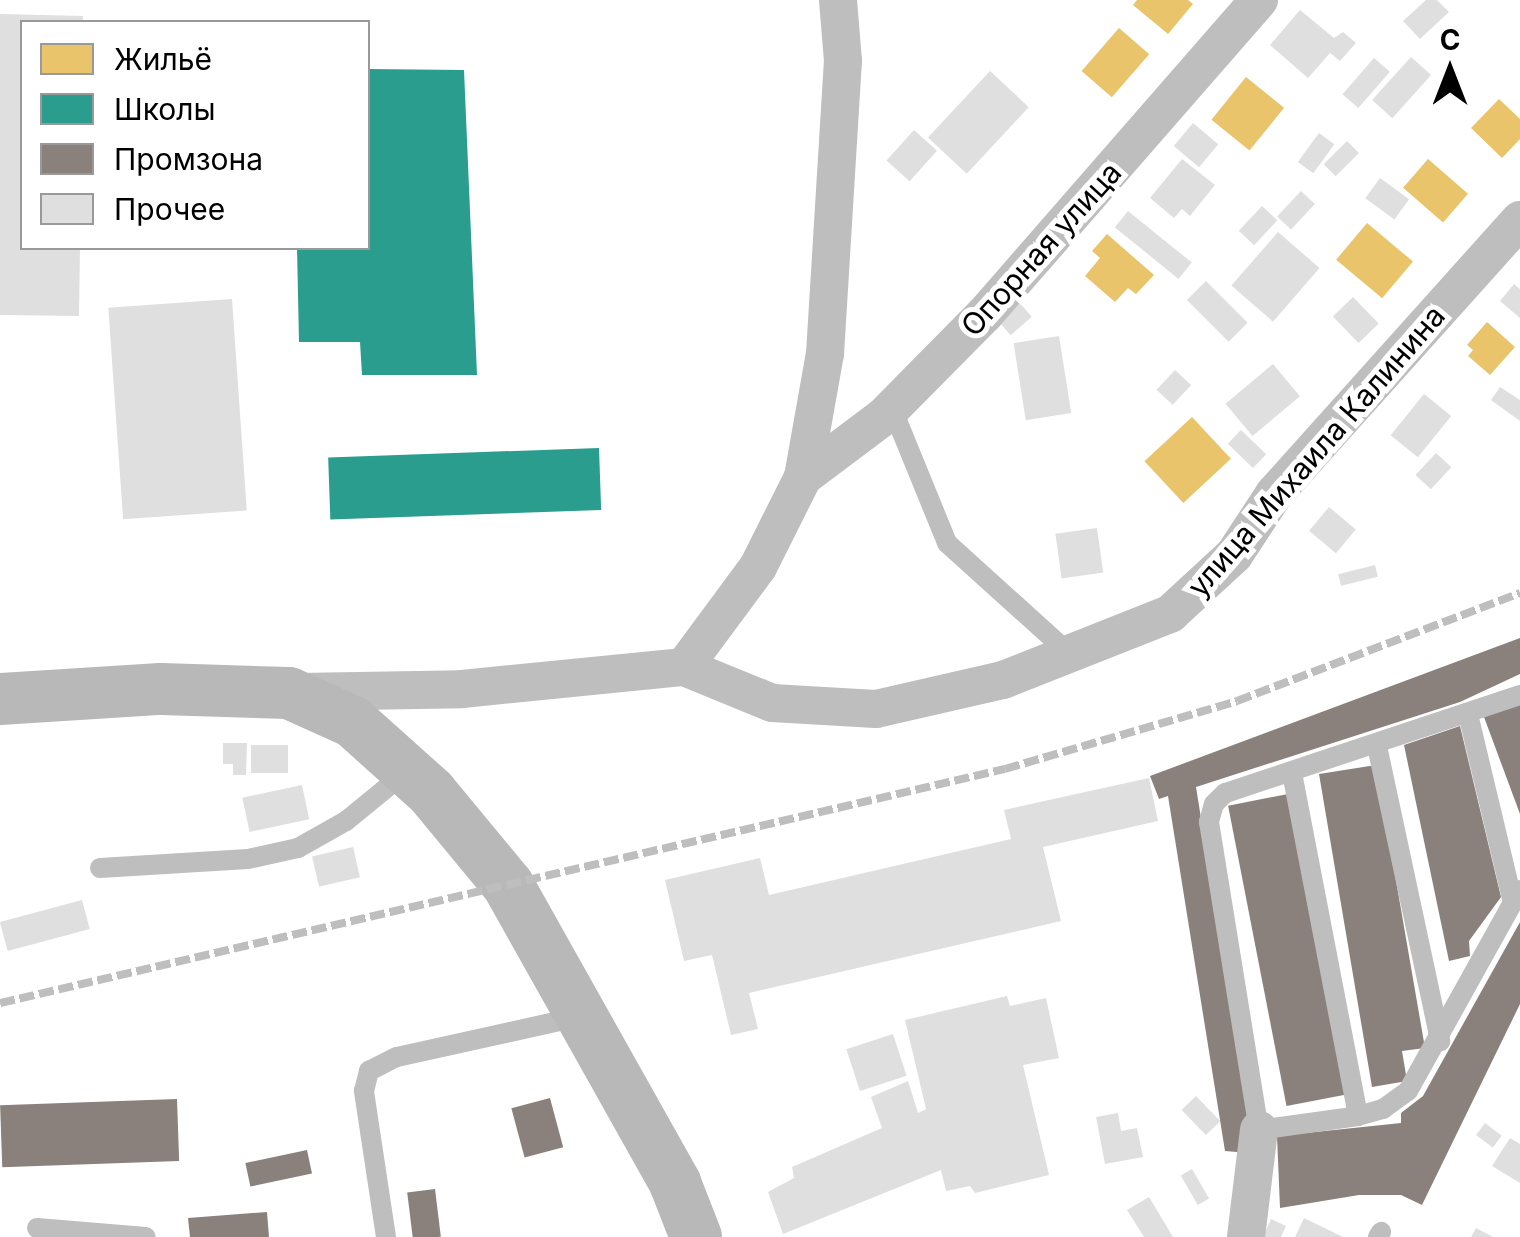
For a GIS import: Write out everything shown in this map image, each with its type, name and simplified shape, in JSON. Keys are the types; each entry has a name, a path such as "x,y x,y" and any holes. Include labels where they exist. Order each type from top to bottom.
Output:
{"main road":[{"path":"0,699 161,690 289,693 352,722 408,771 508,885 676,1184 696,1237"}],"street":[{"path":"289,693 462,689 684,667 758,567 803,476 825,354 842,61 838,0"},
{"name":"Опорная улица","path":"803,476 892,408 1075,214 1259,0"},
{"name":"улица Михаила Калинина","path":"684,667 772,703 876,709 942,698 1134,632 1202,590 1274,494 1520,220"},
{"path":"1246,1237 1258,1130"}],"lane":[{"path":"892,408 946,542 1072,656"},
{"path":"1468,714 1516,897 1440,1041 1408,1091 1383,1110 1258,1130 1209,822 1226,793 1520,696"},
{"path":"1377,746 1440,1041"},
{"path":"100,868 248,859 298,848 346,822 408,771"},
{"path":"1292,772 1358,1116"},
{"path":"386,1237 364,1091 369,1070 397,1057 584,1015"},
{"path":"37,1228 146,1237"}],"building: Жильё":[{"path":"1137,0 1188,0 1193,4 1168,34 1133,5"},
{"path":"1119,28 1149,54 1112,97 1082,71"},
{"path":"1246,77 1284,108 1249,151 1211,120"},
{"path":"1499,99 1520,119 1520,139 1502,158 1471,128"},
{"path":"1428,159 1468,194 1443,222 1403,188"},
{"path":"1367,223 1413,262 1382,298 1336,260"},
{"path":"1107,234 1154,275 1136,294 1128,288 1115,302 1085,276 1100,258 1092,251"},
{"path":"1487,322 1515,347 1490,375 1468,356 1473,350 1467,345"},
{"path":"1192,417 1231,459 1183,503 1144,461"}],"building: Школы":[{"path":"370,69 464,70 477,375 362,375 360,342 299,342 297,250 370,250"},
{"path":"599,448 601,510 330,519 328,457"}],"building: Промзона":[{"path":"1520,638 1520,674 1460,702 1196,787 1249,1118 1249,1153 1225,1151 1168,796 1159,799 1150,776"},
{"path":"1520,704 1520,814 1484,717"},
{"path":"1460,726 1501,897 1469,941 1470,956 1449,961 1404,745"},
{"path":"1376,765 1425,1048 1402,1051 1407,1081 1372,1087 1319,774"},
{"path":"1288,794 1346,1094 1287,1106 1228,806"},
{"path":"1520,922 1520,1004 1422,1205 1401,1195 1359,1195 1280,1208 1277,1136 1401,1123 1401,1113 1423,1096"},
{"path":"550,1098 563,1147 525,1158 511,1108"},
{"path":"177,1099 179,1161 2,1167 0,1105"},
{"path":"307,1150 312,1173 250,1187 245,1163"},
{"path":"435,1189 441,1237 413,1237 407,1192"},
{"path":"267,1212 269,1237 190,1237 188,1218"}],"building: Прочее":[{"path":"1426,0 1437,0 1449,12 1420,39 1403,21"},
{"path":"1300,10 1334,38 1343,32 1356,43 1340,61 1330,53 1308,78 1270,45"},
{"path":"0,14 83,16 83,20 20,20 20,250 80,250 79,316 0,315"},
{"path":"1411,57 1431,75 1392,118 1372,100"},
{"path":"1374,58 1390,72 1358,108 1343,94"},
{"path":"990,71 1029,107 967,174 928,138"},
{"path":"1193,123 1218,144 1199,167 1174,146"},
{"path":"914,130 937,151 910,181 887,160"},
{"path":"1319,133 1334,144 1313,173 1298,162"},
{"path":"1347,141 1359,153 1336,176 1324,164"},
{"path":"1182,159 1215,185 1190,216 1182,209 1174,218 1150,198"},
{"path":"1380,178 1409,199 1394,219 1365,198"},
{"path":"1301,191 1315,204 1291,230 1277,217"},
{"path":"1262,206 1277,220 1254,245 1239,231"},
{"path":"1128,211 1192,263 1179,279 1115,227"},
{"path":"1278,232 1320,268 1273,322 1231,286"},
{"path":"1206,281 1248,323 1229,342 1187,300"},
{"path":"1514,284 1520,289 1520,318 1500,301"},
{"path":"1353,297 1379,324 1359,343 1333,316"},
{"path":"232,299 247,510 123,519 108,308"},
{"path":"1018,301 1032,317 1011,335 997,319"},
{"path":"1059,336 1071,413 1026,420 1014,343"},
{"path":"1273,364 1300,396 1253,436 1226,404"},
{"path":"1175,370 1191,385 1173,405 1157,390"},
{"path":"1500,387 1520,400 1520,421 1491,400"},
{"path":"1424,394 1451,416 1418,457 1391,435"},
{"path":"1241,430 1266,454 1253,468 1228,444"},
{"path":"1436,453 1451,467 1431,489 1416,475"},
{"path":"1329,507 1356,529 1336,553 1309,531"},
{"path":"1097,528 1103,573 1062,578 1055,534"},
{"path":"1375,565 1378,577 1341,586 1338,574"},
{"path":"223,743 247,743 246,775 233,775 233,764 223,764"},
{"path":"251,745 288,745 288,773 251,773"},
{"path":"1149,778 1158,821 1043,847 1061,921 749,993 758,1029 731,1035 712,955 684,961 665,880 760,858 769,895 1011,839 1004,810"},
{"path":"302,785 309,819 250,832 242,798"},
{"path":"353,847 360,877 319,887 312,856"},
{"path":"82,900 90,929 8,951 0,922"},
{"path":"1007,996 1010,1006 1046,998 1059,1058 1023,1065 1049,1175 975,1193 970,1186 946,1191 941,1170 783,1234 768,1192 794,1178 792,1167 882,1128 871,1097 908,1081 918,1113 926,1109 905,1020"},
{"path":"893,1034 907,1076 860,1091 846,1049"},
{"path":"1196,1096 1220,1121 1206,1135 1182,1110"},
{"path":"1118,1113 1121,1131 1137,1128 1143,1157 1105,1164 1096,1117"},
{"path":"1485,1123 1502,1136 1493,1148 1476,1135"},
{"path":"1510,1138 1520,1144 1520,1183 1492,1166"},
{"path":"1192,1169 1209,1198 1198,1205 1181,1176"},
{"path":"1149,1197 1173,1237 1144,1237 1127,1210"},
{"path":"1304,1218 1343,1237 1295,1237"},
{"path":"1271,1219 1286,1226 1281,1237 1263,1237"},
{"path":"1476,1228 1493,1237 1471,1237"}],"railway":[{"path":"0,1003 1005,769 1237,701 1520,593"}]}
